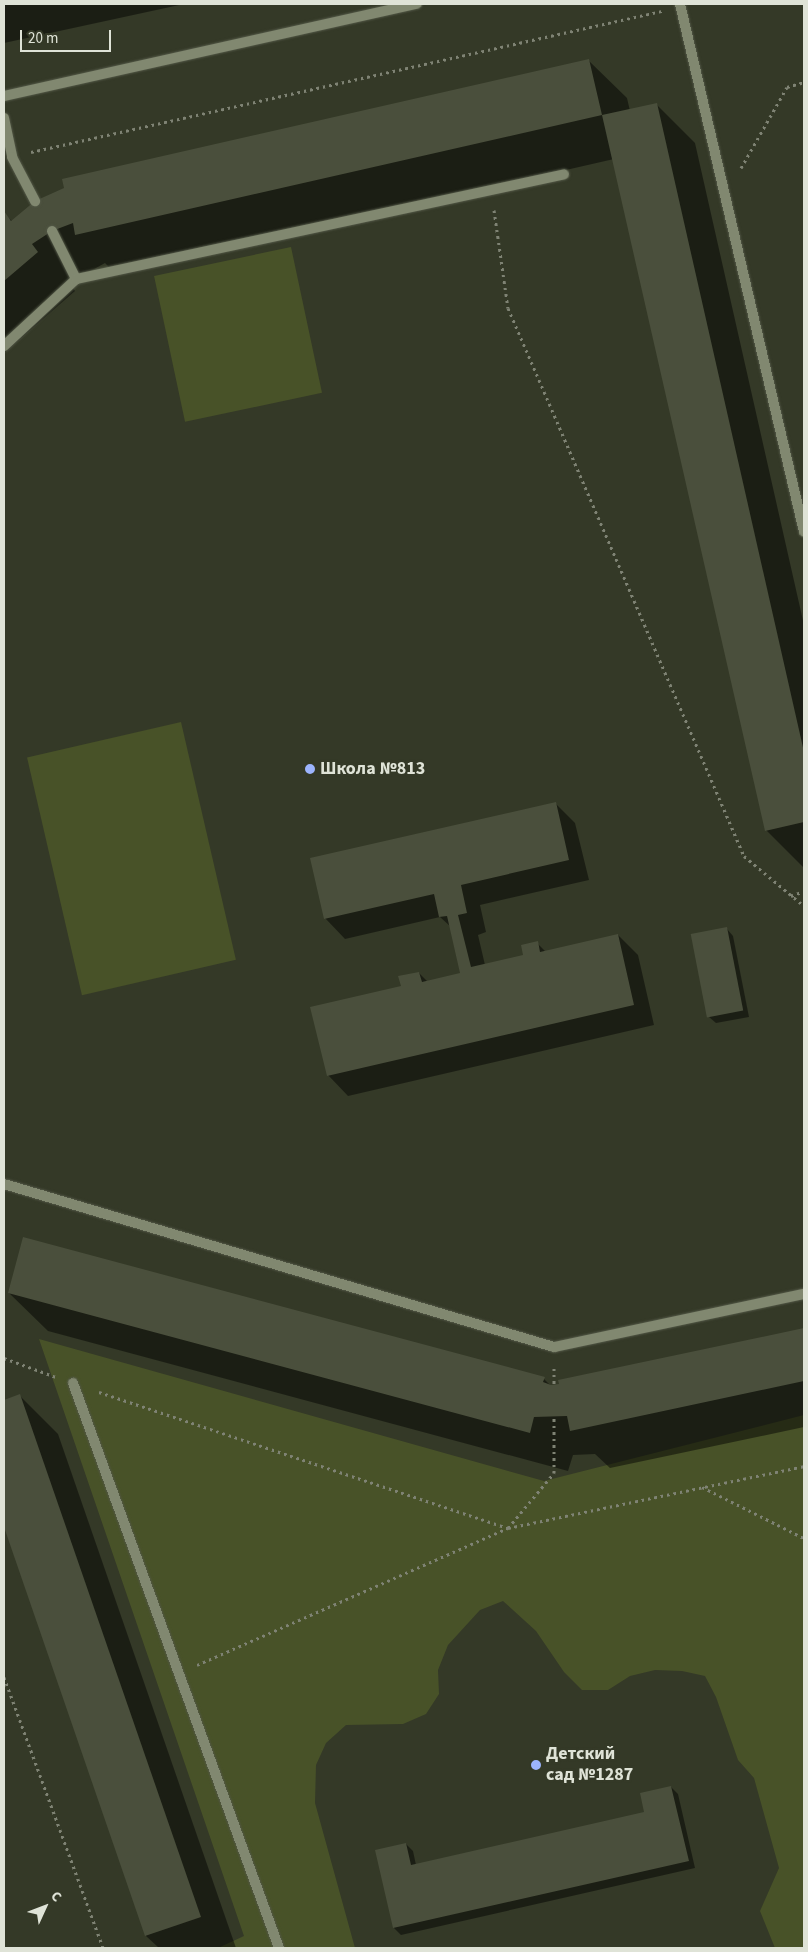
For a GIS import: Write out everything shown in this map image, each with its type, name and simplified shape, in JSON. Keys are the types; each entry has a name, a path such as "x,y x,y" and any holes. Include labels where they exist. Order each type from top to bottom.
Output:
{"street":[{"path":"4,96 417,4"},
{"path":"681,5 804,532"},
{"path":"4,118 12,157 35,201"},
{"path":"4,346 76,279 564,174"},
{"path":"52,231 76,279"},
{"path":"4,1184 554,1347 804,1294"},
{"path":"73,1383 180,1672 279,1948"}],"path":[{"path":"12,157 681,5"},
{"path":"726,194 786,87 804,82"},
{"path":"490,190 512,317 744,856 804,906"},
{"path":"792,896 804,891"},
{"path":"4,1358 73,1383 508,1528"},
{"path":"508,1528 554,1473 554,1417"},
{"path":"180,1672 508,1528 804,1466"},
{"path":"702,1488 804,1538"},
{"path":"4,1678 103,1948"}],"green space":[{"path":"291,247 322,393 185,422 154,276"},
{"path":"181,722 236,960 82,995 27,758"},
{"path":"39,1339 544,1481 804,1415 804,1948 775,1948 760,1911 779,1868 754,1778 738,1760 716,1697 705,1676 682,1671 655,1670 630,1676 608,1690 582,1690 564,1672 536,1631 503,1601 480,1610 448,1645 438,1670 439,1694 426,1714 403,1724 346,1725 326,1743 316,1765 315,1803 355,1948 218,1948 244,1936"}],"building":[{"path":"589,59 602,115 75,235 73,223 52,231 32,244 38,252 4,281 4,211 11,221 35,201 64,188 62,179"},
{"path":"657,103 804,752 804,822 765,831 602,115"},
{"path":"556,802 569,860 461,885 467,913 458,915 471,967 523,955 521,945 538,941 540,952 618,934 634,1005 327,1076 310,1007 401,986 398,976 419,972 422,982 460,973 447,916 439,917 434,894 324,919 310,858"},
{"path":"727,927 743,1010 707,1017 691,934"},
{"path":"23,1237 545,1377 543,1382 551,1385 559,1384 558,1380 804,1328 804,1381 570,1431 567,1416 534,1417 530,1433 8,1293"},
{"path":"20,1394 201,1917 145,1936 4,1527 4,1400"},
{"path":"671,1786 689,1861 393,1928 375,1850 406,1843 411,1865 644,1812 640,1793"}],"place":[{"name":"Школа №813","path":"310,769"},
{"name":"Детский сад №1287","path":"536,1765"}]}
